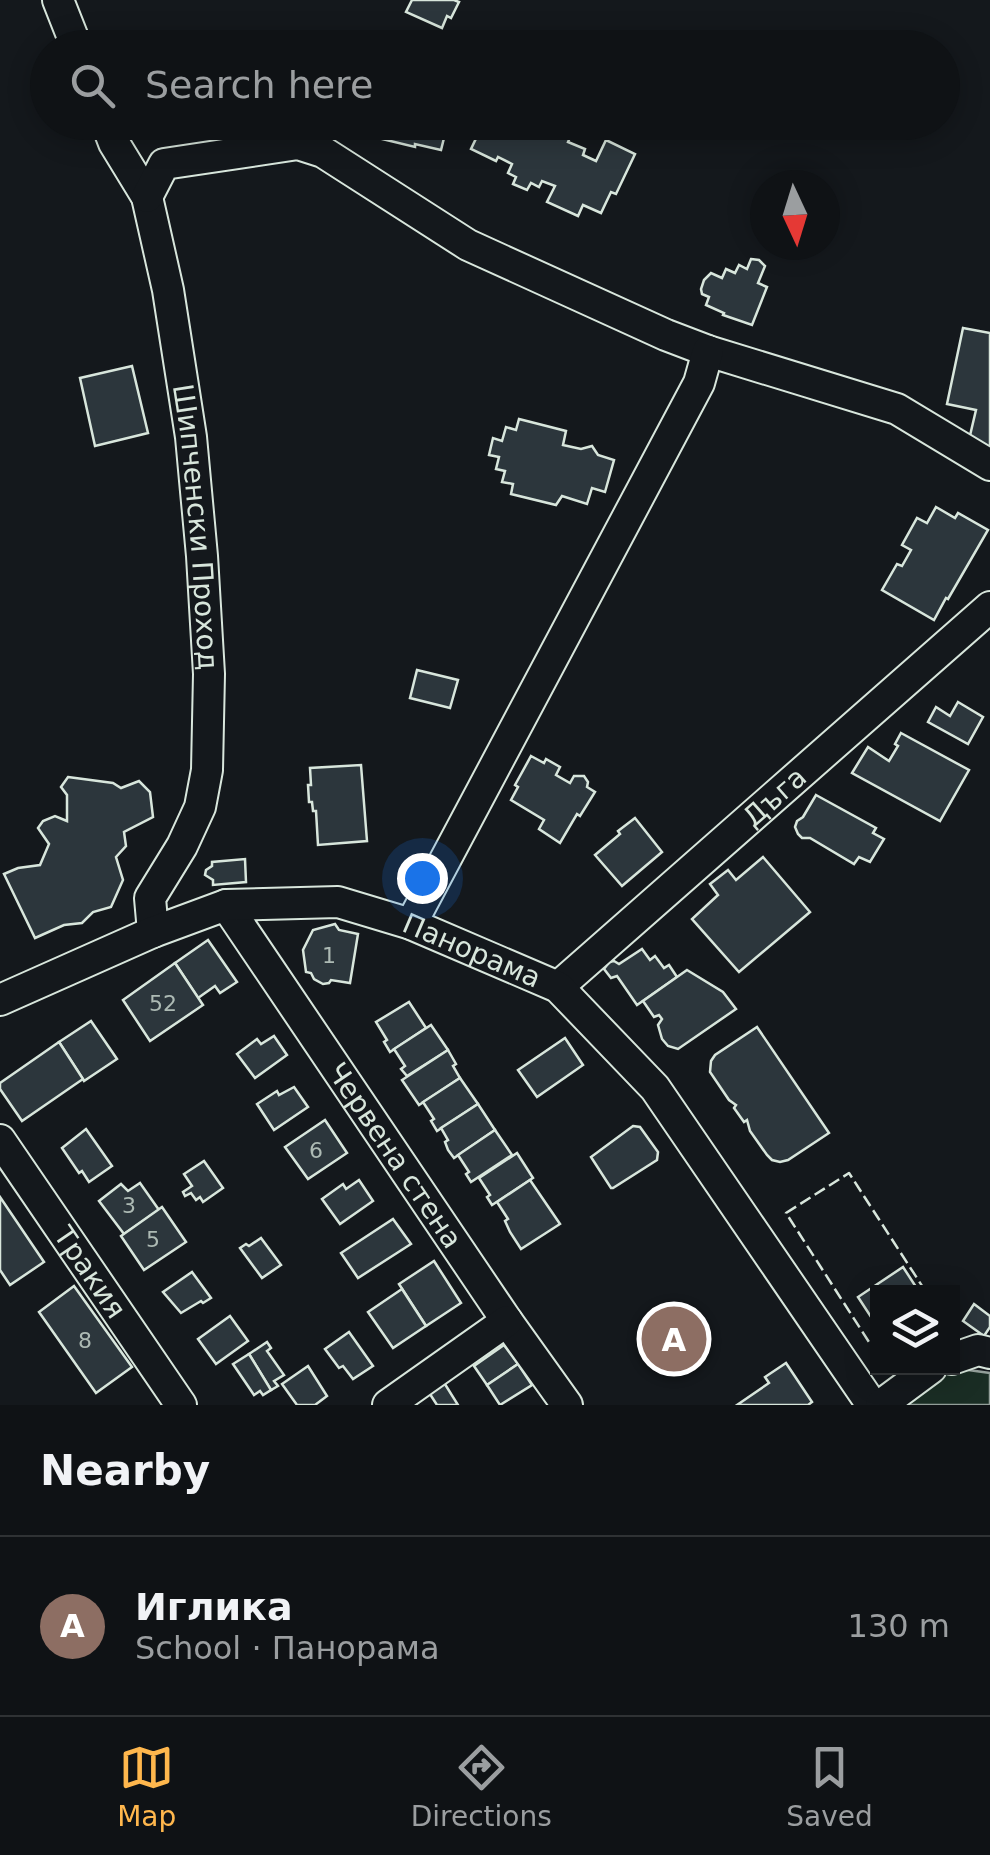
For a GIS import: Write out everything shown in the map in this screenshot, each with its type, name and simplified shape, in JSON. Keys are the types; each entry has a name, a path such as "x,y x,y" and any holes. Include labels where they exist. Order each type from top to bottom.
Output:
{"street":[{"path":"58,0 69,30"},
{"name":"Шипченски Проход","path":"113,140 147,197 168,290 191,437 210,674 207,770 200,806 182,846 150,898 153,932"},
{"path":"147,197 164,164 298,144 322,152 468,245 666,335 897,409 990,465"},
{"path":"411,924 699,382 708,351"},
{"name":"Дъга","path":"558,986 990,608"},
{"name":"Панорама","path":"0,1000 153,932 226,905 338,902 411,924 558,986 655,1088 872,1405"},
{"name":"Червена стена","path":"226,905 566,1405"},
{"name":"Тракия","path":"0,1140 181,1405"},
{"path":"388,1405 508,1321"},
{"path":"960,1356 978,1350 990,1353"},
{"path":"881,1405 922,1375"}],"green space":[{"path":"960,1369 990,1373 990,1405 906,1405 940,1375 960,1375"}],"building":[{"path":"412,0 459,2 442,28 406,12"},
{"path":"386,140 444,140 441,150"},
{"path":"475,140 569,140 585,149 583,155 596,161 606,140 635,154 616,194 611,192 601,213 583,205 578,216 547,202 555,186 542,181 539,187 531,183 527,190 513,184 516,177 508,173 512,164 471,149"},
{"path":"751,260 759,260 765,266 758,283 767,287 752,325 706,305 709,297 701,289 711,273 722,278 726,269 735,273 739,265 747,269"},
{"path":"963,328 990,333 990,449 968,444 976,410 947,404"},
{"path":"132,366 148,433 95,446 80,378"},
{"path":"519,419 566,431 563,445 581,449 592,446 598,455 614,460 605,492 592,488 587,504 562,496 556,505 511,494 513,484 502,482 505,471 496,469 499,457 489,455 493,438 502,441 506,427 516,430"},
{"path":"936,507 955,518 958,513 988,530 934,620 882,590 897,564 902,566 911,550 902,545 917,518 927,523"},
{"path":"417,670 458,680 450,708 410,698"},
{"path":"958,702 983,717 968,744 928,722 936,707 950,716"},
{"path":"901,733 969,770 940,821 852,773 868,747 889,761"},
{"path":"531,756 560,767 556,775 570,783 574,776 584,776 587,787 595,792 560,843 539,829 544,820 511,800"},
{"path":"361,765 367,841 318,845 316,811 309,802 310,768"},
{"path":"68,777 113,783 121,788 139,781 150,792 153,817 124,832 126,846 116,857 123,880 111,907 93,912 82,923 64,925 35,938 4,874 40,865 49,844 38,828 55,816 67,821 67,795 61,787"},
{"path":"816,795 876,828 873,833 884,839 870,862 859,857 854,864 798,834 797,821"},
{"path":"635,818 662,852 622,886 595,855"},
{"path":"763,857 810,912 739,972 692,919 718,895 710,884 728,870 736,880"},
{"path":"245,859 246,882 213,885 213,880 205,875 212,862"},
{"path":"335,924 339,930 358,934 350,983 331,980 323,984 306,972 303,950 313,930"},
{"path":"208,940 237,982 220,993 215,986 198,998 175,963"},
{"path":"642,949 650,960 655,956 664,968 669,965 677,977 637,1005 617,976 611,978 604,969 609,962 619,964"},
{"path":"175,963 203,1005 150,1041 123,1000"},
{"path":"687,970 723,992 736,1009 678,1049 662,1039 658,1025 662,1019 659,1015 654,1017 643,1001"},
{"path":"409,1002 426,1028 390,1052 376,1022"},
{"path":"91,1021 117,1059 84,1081 59,1042"},
{"path":"431,1025 448,1050 407,1076 394,1049"},
{"path":"757,1027 829,1133 780,1162 767,1155 747,1120 744,1122 710,1072 715,1055"},
{"path":"274,1036 287,1055 255,1078 237,1054 257,1039 261,1044"},
{"path":"565,1038 583,1065 537,1097 518,1070"},
{"path":"59,1042 83,1079 22,1121 0,1089 0,1083"},
{"path":"448,1050 460,1078 419,1105 402,1080"},
{"path":"460,1078 478,1104 437,1131 423,1102"},
{"path":"294,1087 308,1107 274,1130 257,1104 277,1091 279,1095"},
{"path":"478,1104 495,1130 454,1158 441,1128"},
{"path":"325,1120 347,1153 308,1179 285,1147"},
{"path":"633,1126 640,1127 658,1152 657,1160 611,1188 591,1157"},
{"path":"86,1129 112,1166 89,1182 62,1148"},
{"path":"495,1130 512,1155 471,1182 458,1155"},
{"path":"517,1153 533,1178 492,1205 479,1178"},
{"path":"204,1161 223,1188 203,1202 200,1197 196,1200 191,1193 185,1196 183,1192 192,1186 184,1174"},
{"path":"359,1180 373,1201 340,1224 322,1199 343,1184 346,1189"},
{"path":"530,1180 560,1224 521,1249 497,1202"},
{"path":"140,1183 159,1210 124,1234 99,1201 121,1184 128,1191"},
{"path":"0,1197 44,1262 10,1285 0,1270"},
{"path":"162,1207 186,1242 144,1270 121,1236"},
{"path":"393,1219 411,1244 358,1278 341,1253"},
{"path":"261,1238 281,1265 262,1278 240,1248"},
{"path":"434,1261 461,1303 426,1326 399,1284"},
{"path":"903,1267 915,1285 876,1285"},
{"path":"192,1272 211,1298 181,1313 163,1292"},
{"path":"74,1286 132,1367 96,1393 39,1312"},
{"path":"402,1289 426,1326 393,1348 368,1312"},
{"path":"870,1289 870,1315 858,1297"},
{"path":"974,1304 990,1316 990,1327 984,1336 963,1321"},
{"path":"230,1316 248,1341 216,1364 198,1339"},
{"path":"349,1332 373,1366 353,1379 325,1349"},
{"path":"267,1342 271,1348 267,1351 284,1375 274,1381 278,1386 271,1390 249,1354"},
{"path":"504,1345 518,1364 487,1385 474,1366"},
{"path":"249,1354 271,1390 263,1395 260,1391 254,1395 233,1364"},
{"path":"786,1363 812,1402 737,1405 769,1383 765,1377"},
{"path":"518,1364 532,1385 500,1405 487,1385"},
{"path":"308,1366 327,1396 315,1405 297,1405 282,1384"},
{"path":"443,1381 458,1405 437,1405 428,1391"}],"fence":[{"path":"870,1344 786,1213 849,1173 921,1285"}],"place":[{"name":"Иглика","path":"674,1339"}]}
